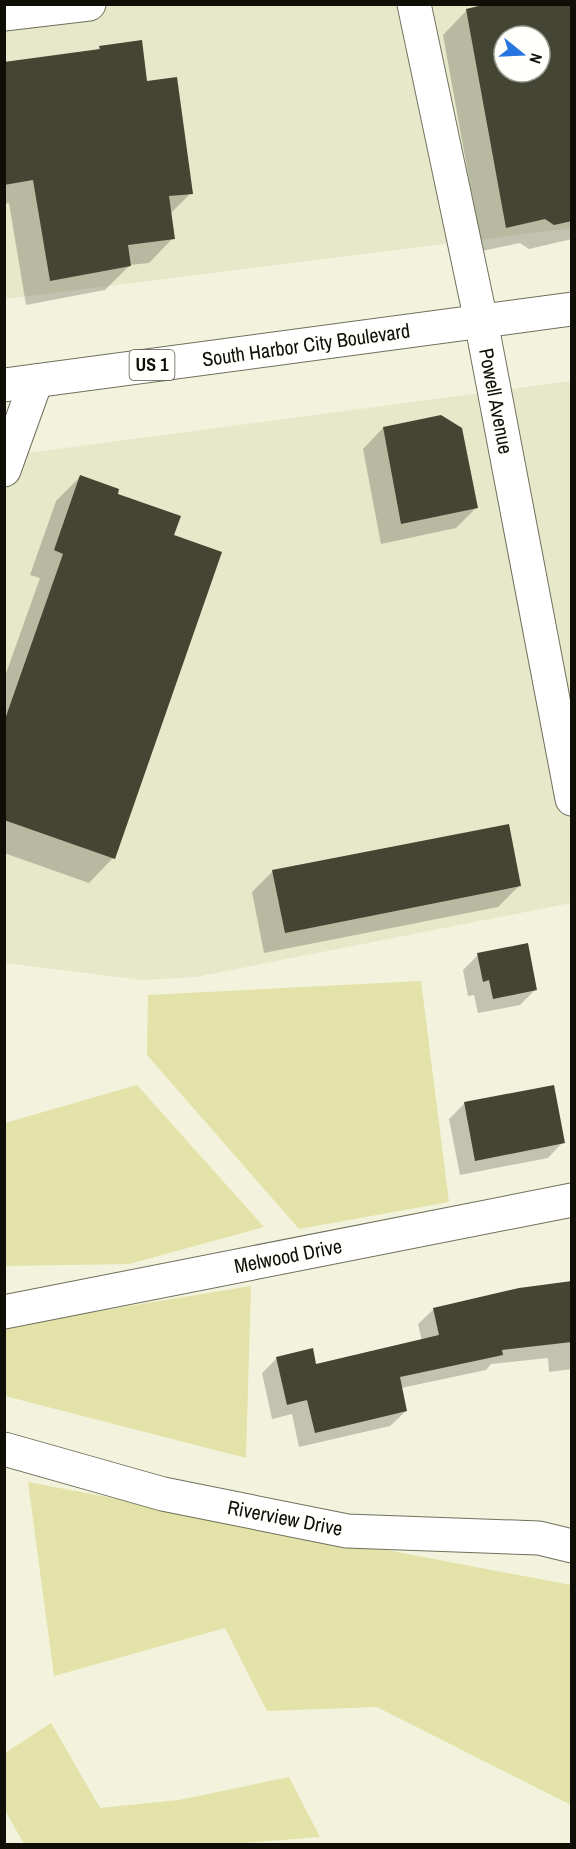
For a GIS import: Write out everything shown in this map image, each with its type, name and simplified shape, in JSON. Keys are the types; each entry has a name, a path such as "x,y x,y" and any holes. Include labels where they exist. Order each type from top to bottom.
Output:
{"street":[{"path":"4,14 90,4"},
{"name":"Powell Avenue","path":"414,4 481,321 572,799"},
{"name":"South Harbor City Boulevard","path":"4,385 572,309"},
{"path":"4,470 36,381"},
{"name":"Melwood Drive","path":"4,1312 572,1200"},
{"name":"Riverview Drive","path":"4,1449 163,1494 347,1531 539,1538 572,1546"}],"shaded area":[{"path":"4,5 571,5 571,228 5,299"},
{"path":"571,381 571,903 196,977 142,980 5,963 4,456"}],"green space":[{"path":"421,981 449,1202 299,1229 147,1055 148,995"},
{"path":"137,1085 264,1227 129,1264 5,1266 5,1123"},
{"path":"251,1286 246,1458 5,1396 4,1329 13,1325"},
{"path":"28,1482 571,1585 571,1805 377,1707 267,1711 225,1628 54,1676"},
{"path":"51,1723 100,1808 179,1800 289,1777 320,1837 231,1844 24,1844 5,1810 5,1753"}],"building":[{"path":"487,4 572,4 572,221 554,225 545,219 506,228 466,9"},
{"path":"142,40 147,81 177,77 193,194 169,196 175,239 128,245 131,266 50,281 33,180 4,185 4,62 100,49 99,46"},
{"path":"441,415 462,428 478,508 401,524 383,427"},
{"path":"80,475 119,489 118,494 181,516 174,535 222,552 115,859 4,820 4,722 63,554 54,550"},
{"path":"509,824 521,886 285,933 272,870"},
{"path":"528,943 537,990 493,999 489,980 483,982 477,953"},
{"path":"554,1085 565,1143 475,1161 464,1102"},
{"path":"572,1281 572,1342 502,1350 503,1355 400,1377 407,1411 315,1433 307,1400 287,1405 276,1357 313,1348 316,1364 439,1335 433,1308 519,1288"}]}
